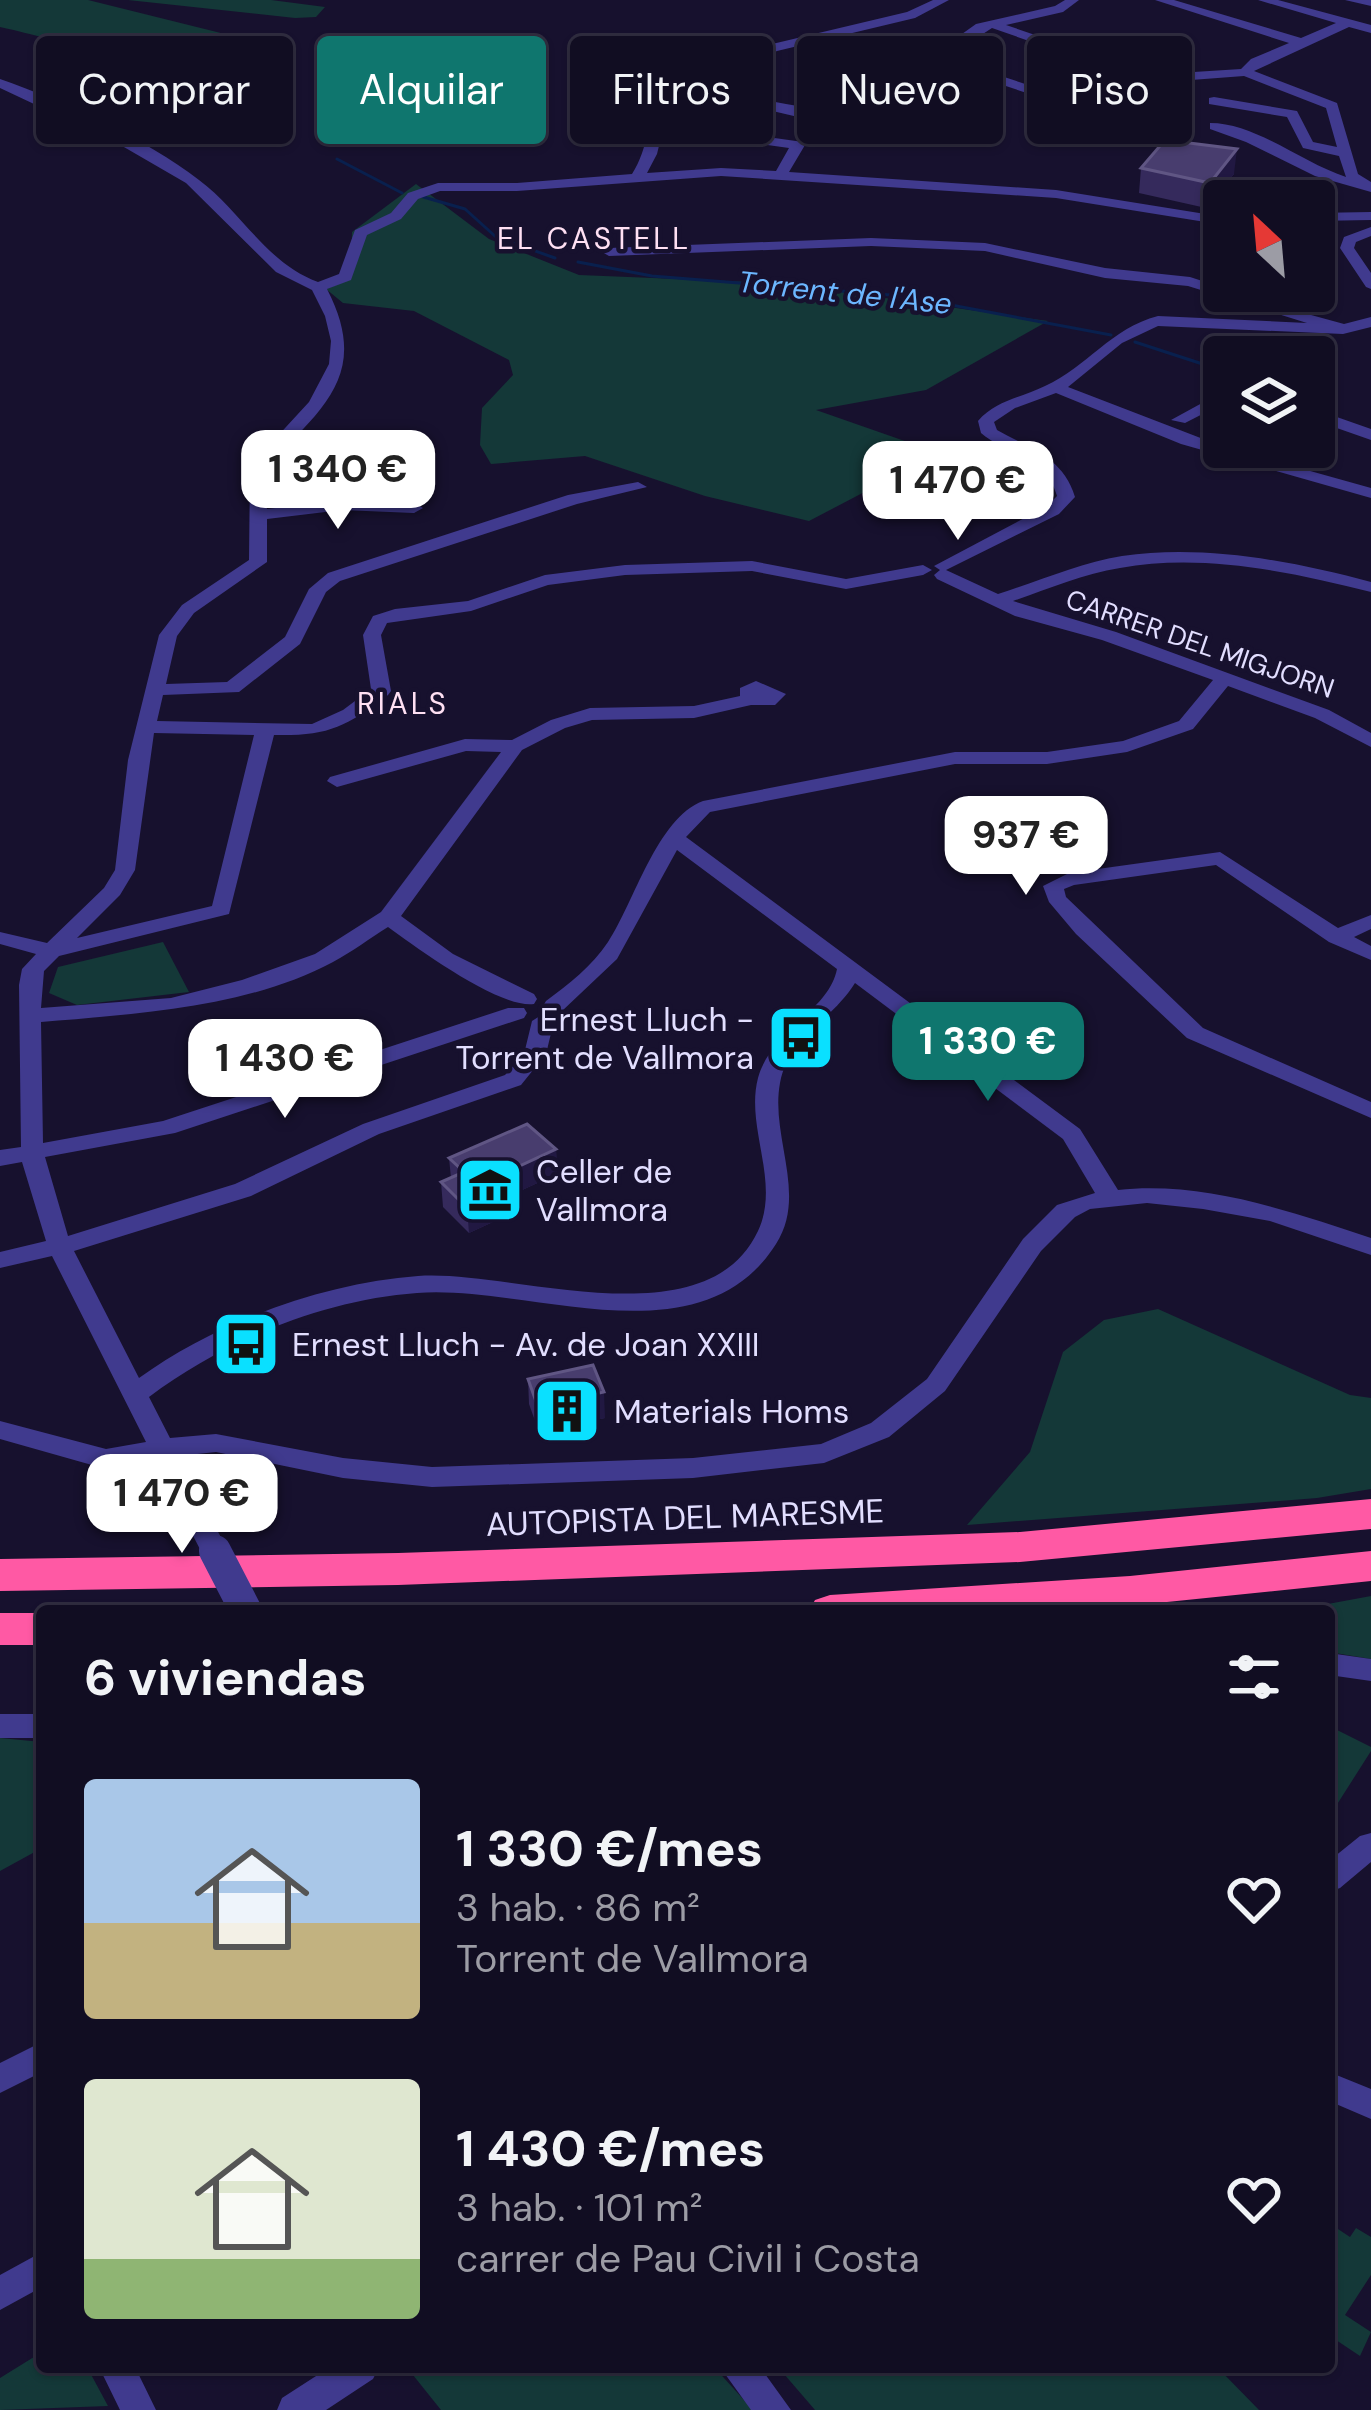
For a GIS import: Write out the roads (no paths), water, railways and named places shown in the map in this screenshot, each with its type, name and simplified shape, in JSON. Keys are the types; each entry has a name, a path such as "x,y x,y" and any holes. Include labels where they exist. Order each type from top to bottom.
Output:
{"highway":[{"name":"AUTOPISTA DEL MARESME","path":"0,1575 398,1569 1020,1547 1371,1514"},
{"path":"398,1569 786,1544 906,1533 943,1522"},
{"path":"925,1605 1130,1592 1371,1566"},
{"path":"0,1629 36,1629"}],"street":[{"path":"773,48 911,15 944,0"},
{"path":"971,36 991,23 1059,9 1073,0"},
{"path":"1140,9 1165,0 1302,43"},
{"path":"1264,0 1290,3 1371,29"},
{"path":"1352,0 1371,2"},
{"path":"1210,14 1232,7"},
{"path":"991,23 1108,68 1220,77 1246,72 1348,23"},
{"path":"1246,72 1332,106 1347,152 1365,186"},
{"path":"0,83 193,181 299,280 318,287 334,313 341,346 337,370 315,409 258,466 257,562 177,620 168,634 146,727 125,870 112,891 33,969 30,1016 39,1189 62,1247 243,1605"},
{"path":"1214,101 1292,114 1308,145 1347,152"},
{"path":"1215,126 1262,143 1316,173 1365,186"},
{"path":"773,142 798,145 780,176"},
{"path":"639,174 652,159 654,144"},
{"path":"318,287 346,277 360,233 396,217 413,196 438,187 584,183 639,174 780,176 1056,194 1203,218"},
{"path":"1335,217 1371,216"},
{"path":"1371,231 1349,240 1347,248 1371,284"},
{"path":"609,252 871,242 985,247 1105,273 1190,282 1343,329"},
{"path":"146,727 322,728 382,688 372,635 387,616 471,606 545,580 626,570 752,566 837,584 936,570 1054,510 1066,497 1064,484 1048,463 1000,441 986,427 994,412 1055,387 1142,324 1190,321 1343,329 1371,322"},
{"path":"1055,387 1187,440 1371,494"},
{"path":"1179,420 1203,407"},
{"path":"1335,422 1371,435"},
{"path":"153,690 232,688 293,640 318,589 334,577 574,499 638,487"},
{"path":"260,515 342,505 415,508"},
{"path":"995,601 1116,563 1149,559 1267,567 1371,587"},
{"name":"CARRER DEL MIGJORN","path":"936,570 995,601 1322,714 1371,741"},
{"path":"389,917 521,1006 525,1020 548,1013 594,976 622,937 676,838 694,813 716,802 955,758 1064,756 1164,736 1195,718 1224,679"},
{"path":"337,781 453,747 515,746 590,714 694,712 751,699"},
{"path":"0,938 51,951 221,910 265,730"},
{"path":"30,1016 171,1005 250,986 323,959 389,917 515,746"},
{"path":"676,838 1072,1134 1109,1196"},
{"path":"1371,954 1337,937 1220,858 1070,879 1053,886 1056,898 1084,928 1195,1034 1371,1111"},
{"path":"1337,937 1371,921"},
{"path":"135,1394 184,1360 293,1313 380,1288 464,1285 616,1304 652,1303 694,1293 733,1275 765,1241 775,1222 766,1099 776,1057 811,1016 838,998 849,979 848,966"},
{"path":"838,998 887,994"},
{"path":"0,1158 167,1128 521,1006"},
{"path":"0,1260 62,1247 243,1190 371,1129 513,1080 539,1048 548,1013"},
{"path":"0,1430 106,1460 168,1460 216,1443 343,1468 431,1477 693,1468 824,1453 880,1430 936,1385 1032,1246 1066,1211 1109,1196 1203,1201 1256,1210 1371,1247"},
{"path":"1335,1665 1371,1670"},
{"path":"0,1726 36,1726"},
{"path":"1335,1875 1371,1845"},
{"path":"0,2079 36,2059"},
{"path":"0,2294 36,2273"},
{"path":"120,2373 138,2410"},
{"path":"296,2410 352,2373"},
{"path":"743,2373 773,2410"}],"waterway":[{"name":"Torrent de l'Ase","path":"337,159 402,193"},
{"name":"Torrent de l'Ase","path":"420,196 465,209 496,237 555,258"},
{"name":"Torrent de l'Ase","path":"578,262 652,276 903,296 1111,335"},
{"name":"Torrent de l'Ase","path":"1135,342 1203,364"}],"place":[{"name":"Ernest Lluch - Torrent de Vallmora","path":"801,1038"},
{"name":"Celler de Vallmora","path":"490,1190"},
{"name":"Ernest Lluch - Av. de Joan XXIII","path":"246,1344"},
{"name":"Materials Homs","path":"567,1411"}],"district":[{"name":"EL CASTELL","path":"594,239"},
{"name":"RIALS","path":"403,704"}]}
